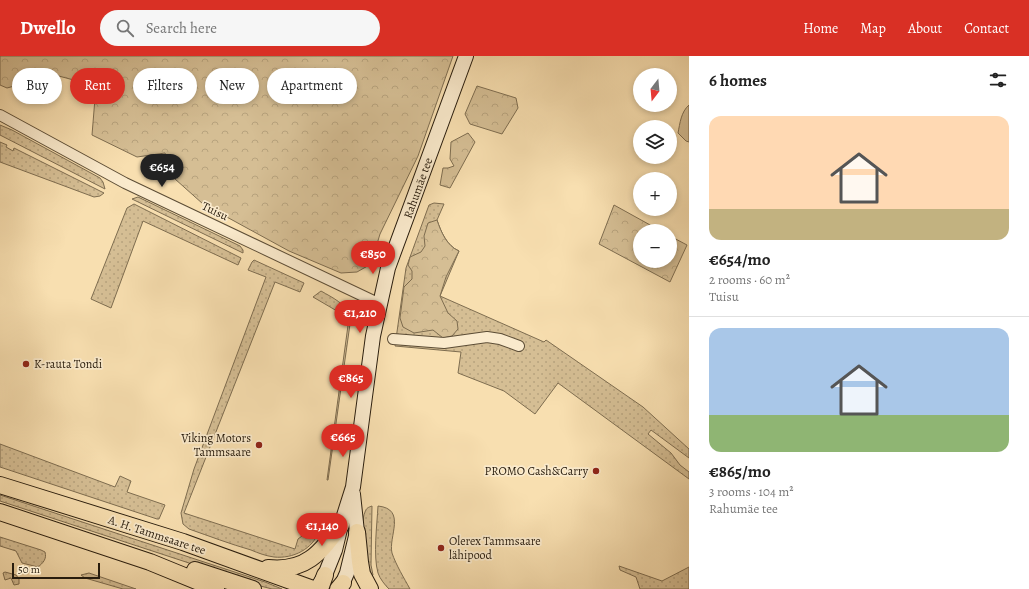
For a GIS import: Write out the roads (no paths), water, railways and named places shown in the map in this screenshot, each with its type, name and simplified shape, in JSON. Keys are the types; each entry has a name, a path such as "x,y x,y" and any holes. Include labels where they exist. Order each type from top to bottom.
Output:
{"main road":[{"name":"A. H. Tammsaare tee","path":"0,485 183,542 313,589"},
{"path":"0,512 150,562 216,589"},
{"path":"251,566 280,569 303,563 314,557 323,549 341,525"},
{"path":"357,532 362,574 370,589"},
{"path":"150,562 178,586 186,589"},
{"path":"150,562 191,568 253,589"}],"street":[{"name":"Rahumäe tee","path":"321,584 335,550 353,487 367,369 388,268 466,56"},
{"name":"Tuisu","path":"0,115 125,183 380,304"},
{"path":"393,339 444,343 487,337 500,339 519,346"},
{"name":"Rahumäe tee","path":"340,587 347,573 357,532 353,487"}],"place":[{"name":"K-rauta Tondi","path":"26,364"},
{"name":"Viking Motors Tammsaare","path":"259,445"},
{"name":"PROMO Cash&Carry","path":"596,471"},
{"name":"Olerex Tammsaare lähipood","path":"441,548"}]}
